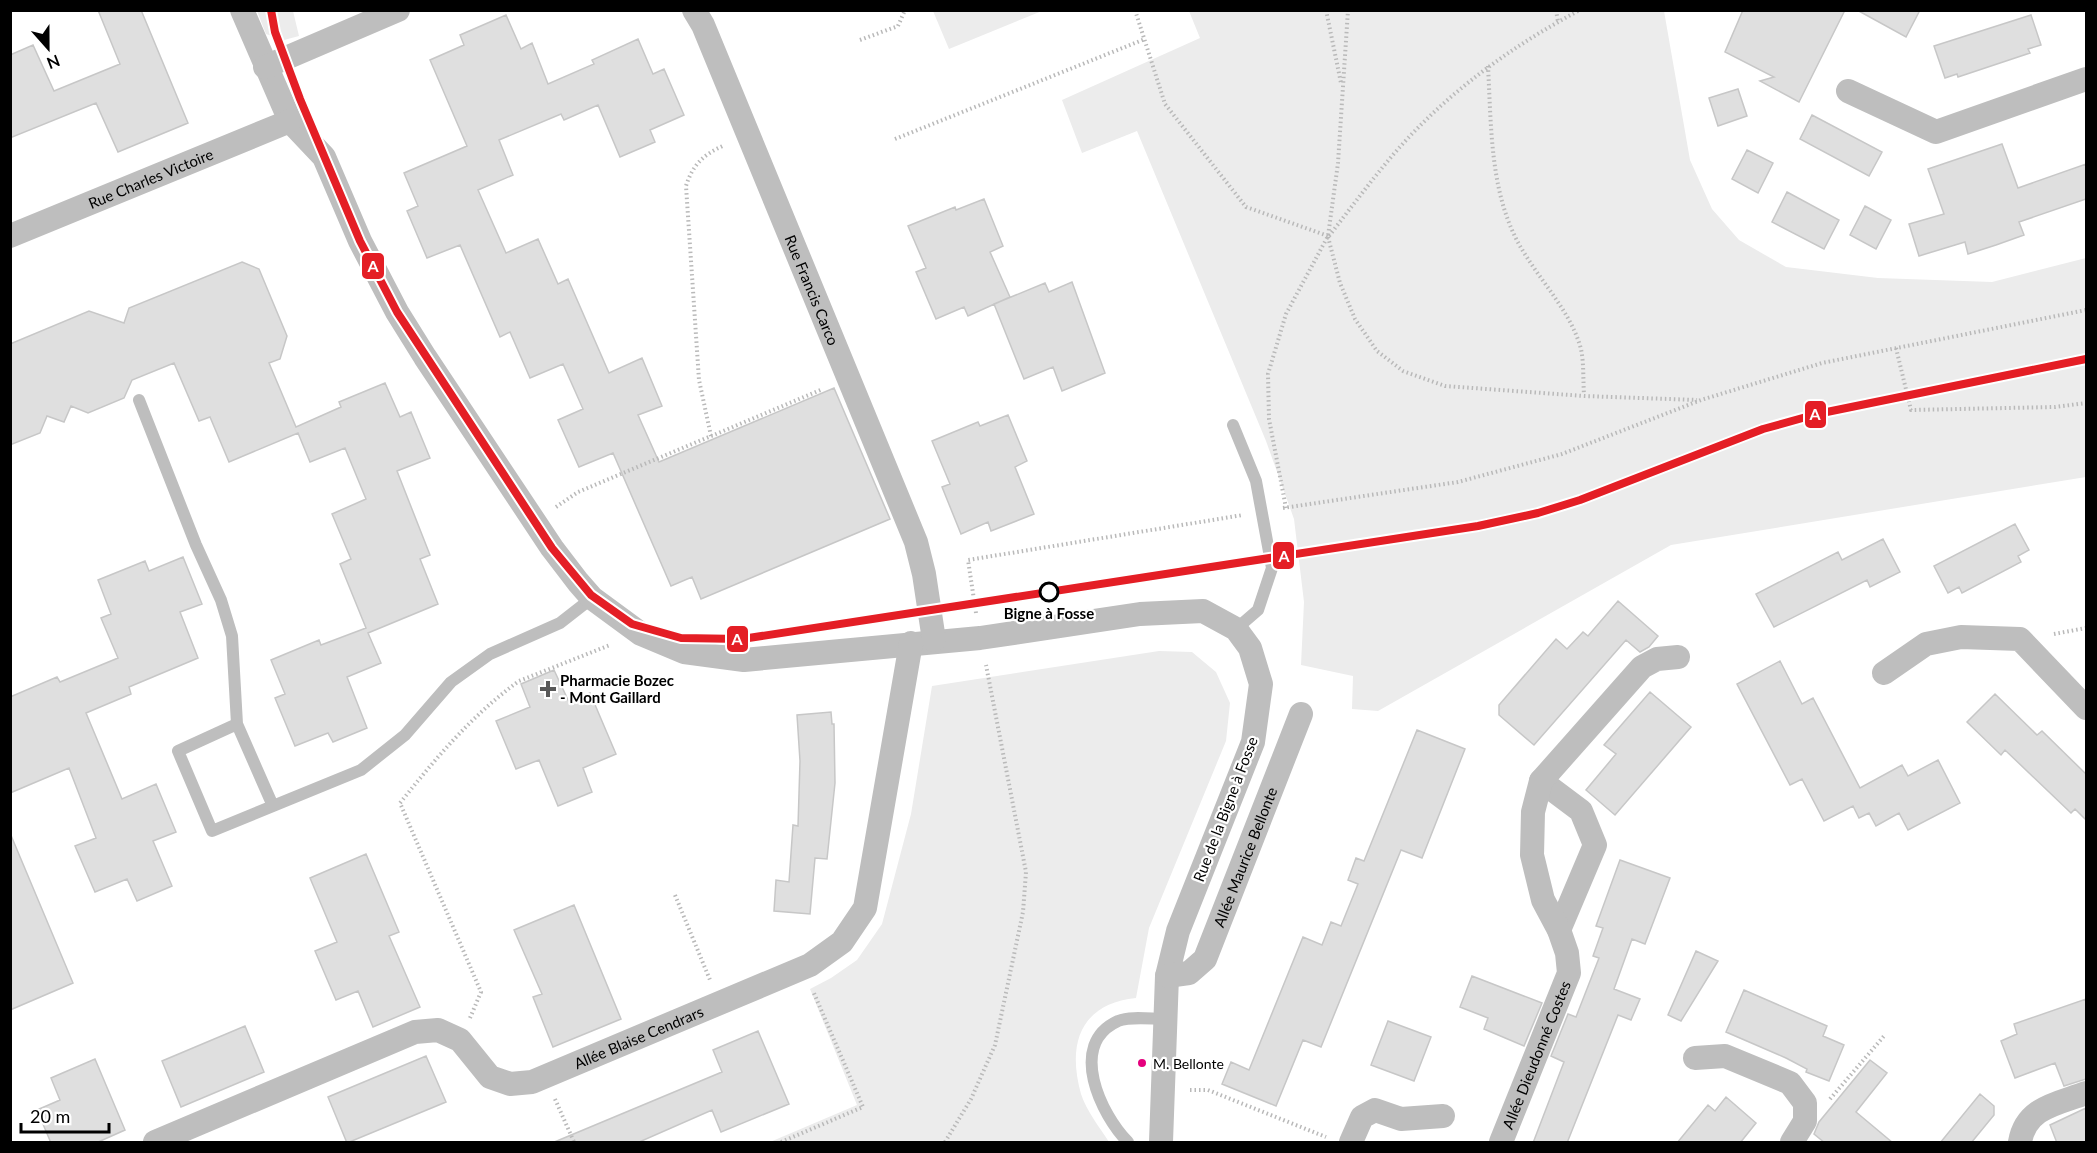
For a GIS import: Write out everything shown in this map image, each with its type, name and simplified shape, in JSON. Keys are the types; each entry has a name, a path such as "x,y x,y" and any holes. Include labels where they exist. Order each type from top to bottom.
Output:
{"street":[{"name":"Rue de la Bigne à Fosse","path":"242,10 290,121 324,157 360,241 397,312 557,556 592,598 641,634 684,652 744,660 980,638 1140,614 1203,611 1236,629 1250,648 1261,684 1253,742 1178,931 1167,976 1161,1143"},
{"path":"265,67 398,10"},
{"name":"Rue Francis Carco","path":"694,10 703,25 916,542 924,574 923,642"},
{"path":"1848,91 1936,132 2086,79"},
{"name":"Rue Charles Victoire","path":"10,236 290,121"},
{"path":"1884,673 1926,644 1961,637 2020,639 2086,708"},
{"name":"Allée Blaise Cendrars","path":"460,1040 490,1077 510,1084 532,1082 803,968 842,942 865,908 923,642"},
{"name":"Allée Dieudonné Costes","path":"1501,1143 1569,973 1567,953 1559,930 1543,900 1532,855 1533,812 1541,782 1642,667 1657,659 1678,657"},
{"name":"Allée Maurice Bellonte","path":"1167,976 1189,973 1205,959 1301,714"},
{"path":"1541,782 1581,811 1595,845 1559,930"},
{"path":"155,1143 416,1032 438,1030 460,1040"},
{"path":"1695,1058 1725,1056 1790,1083 1805,1103 1798,1136"},
{"path":"2020,1143 2023,1128 2036,1112 2086,1093"},
{"path":"1340,1140 1362,1117 1375,1110 1401,1119 1443,1116"}],"lane":[{"path":"139,400 196,545 221,600 231,636 237,724 273,806"},
{"path":"1233,425 1256,481 1272,568 1257,610 1236,629"},
{"path":"237,724 178,751 212,831 361,770 405,735 451,682 490,654 561,623 592,598"},
{"path":"1128,1143 1108,1116 1096,1092 1092,1073 1095,1044 1104,1030 1120,1020 1165,1019"}],"path":[{"path":"860,40 898,26 905,10"},
{"path":"1135,10 1165,104 1246,207 1328,236"},
{"path":"1326,10 1328,32 1341,86"},
{"path":"1348,10 1341,86 1338,163 1328,236 1340,283 1355,318 1377,351 1403,371 1445,386 1584,396 1701,400"},
{"path":"1556,10 1558,22"},
{"path":"1286,508 1269,419 1268,374 1286,314 1328,236 1393,154 1488,66 1580,10"},
{"path":"895,139 1145,39"},
{"path":"1488,66 1498,179 1512,229 1538,276 1566,315 1581,350 1584,396"},
{"path":"711,436 699,380 686,186 690,173 698,161 710,152 748,135"},
{"path":"973,589 968,560 1458,482 1562,454 1701,400 1822,363 2086,310"},
{"path":"1896,348 1911,410 2055,407 2086,403"},
{"path":"534,521 578,492 849,378"},
{"path":"945,1143 971,1099 995,1045 1023,912 1025,892 1026,872 980,638"},
{"path":"460,1040 481,992 400,803 448,743 519,681 616,643"},
{"path":"675,895 720,1003"},
{"path":"781,1143 862,1107 803,968"},
{"path":"1798,1136 1884,1036"},
{"path":"544,1077 574,1143"},
{"path":"1162,1089 1208,1090 1340,1140"}],"shaded area":[{"path":"257,11 293,11 299,36 284,40 266,34"},
{"path":"933,11 1042,11 949,49"},
{"path":"1189,11 1664,11 1690,160 1712,209 1739,240 1786,267 1878,278 1992,282 2086,258 2086,477 1671,545 1378,711 1352,709 1353,676 1301,665 1304,602 1294,519 1266,441 1137,131 1082,153 1062,100 1200,38"},
{"path":"1159,651 1192,652 1216,672 1230,703 1226,741 1149,928 1136,998 1102,1008 1090,1018 1077,1043 1077,1076 1081,1094 1109,1142 770,1142 857,1105 810,989 857,960 882,924 911,814 932,686"}],"building":[{"path":"98,10 141,10 188,123 118,152 96,103 10,138 10,55 33,45 54,91 120,64"},
{"path":"1743,10 1845,10 1799,102 1760,81 1774,77 1725,52"},
{"path":"1857,10 1920,10 1906,37"},
{"path":"506,15 521,49 532,43 548,84 594,64 592,60 638,39 653,74 664,69 684,115 650,130 655,142 620,157 598,105 564,120 561,114 499,140 513,175 478,190 506,253 538,239 558,284 568,279 609,373 642,358 662,406 638,415 659,462 834,388 890,519 701,599 692,577 671,586 613,453 579,467 558,420 583,409 563,364 530,378 510,332 500,337 460,245 427,258 407,211 418,206 404,173 467,146 430,60 464,45 460,35"},
{"path":"2031,15 2041,45 2028,49 2030,53 1958,77 1957,74 1945,78 1934,46"},
{"path":"1738,89 1747,116 1718,126 1709,98"},
{"path":"1812,115 1882,152 1869,176 1800,139"},
{"path":"2002,144 2018,188 2086,164 2086,199 2019,222 2024,235 1996,245 1968,254 1965,242 1919,256 1909,224 1944,214 1928,169"},
{"path":"1747,150 1773,163 1758,193 1732,179"},
{"path":"1787,192 1839,220 1824,249 1772,222"},
{"path":"984,199 1003,246 990,252 1010,297 968,316 964,307 936,319 916,272 926,268 908,226 955,207 956,210"},
{"path":"1865,206 1891,220 1876,249 1850,235"},
{"path":"242,262 259,269 287,336 280,359 269,363 296,427 341,407 339,402 385,383 400,417 411,412 430,458 397,471 430,555 420,559 438,604 368,633 381,663 347,677 367,728 333,742 328,733 295,746 275,698 285,694 271,660 319,640 321,645 366,628 340,564 351,559 332,514 366,499 345,448 310,462 298,433 229,462 210,417 199,421 174,363 132,380 124,398 88,413 71,406 64,422 47,416 40,433 10,445 10,344 89,311 124,323 129,308"},
{"path":"1072,282 1105,373 1062,391 1053,367 1024,379 994,304 1045,283 1049,292"},
{"path":"1008,415 1027,461 1015,467 1034,514 991,531 988,522 961,534 942,487 950,484 932,441 978,422 980,426"},
{"path":"2015,524 2029,550 2018,556 2021,562 1962,593 1959,587 1948,593 1934,566"},
{"path":"1883,539 1900,572 1870,587 1867,580 1774,627 1756,594 1838,552 1842,560"},
{"path":"183,557 202,604 180,612 198,658 129,687 131,694 86,713 122,799 156,784 176,832 153,841 172,886 137,901 127,879 95,892 75,846 96,838 69,768 10,793 10,697 57,677 60,682 118,658 101,618 111,614 98,580 145,561 149,571"},
{"path":"1618,601 1658,636 1649,647 1640,652 1626,640 1534,745 1499,715 1499,705 1556,639 1567,649 1583,632 1588,636"},
{"path":"1780,661 1802,704 1813,698 1860,788 1902,765 1908,776 1938,760 1960,803 1908,830 1899,813 1876,826 1869,813 1859,818 1853,806 1824,821 1802,779 1790,785 1737,684"},
{"path":"554,670 569,702 590,693 616,754 583,768 592,792 558,806 539,760 516,769 496,721 530,707 521,684"},
{"path":"1650,692 1691,727 1615,815 1586,790 1616,754 1604,745"},
{"path":"1995,694 2037,735 2042,731 2086,774 2086,820 2075,809 2071,813 2005,750 2001,755 1967,722"},
{"path":"831,712 832,724 834,724 835,783 827,859 815,858 810,914 774,911 776,880 789,882 793,825 798,826 800,761 797,715"},
{"path":"1417,730 1465,749 1422,858 1401,850 1321,1047 1303,1040 1276,1106 1222,1084 1231,1062 1249,1070 1303,937 1322,945 1331,922 1341,926 1358,884 1348,880 1356,858 1364,861"},
{"path":"10,833 73,983 10,1010"},
{"path":"366,854 399,932 389,936 420,1007 373,1027 358,991 336,1000 315,951 337,942 310,878"},
{"path":"1620,860 1670,878 1645,944 1632,939 1614,989 1640,999 1631,1020 1618,1015 1567,1143 1533,1143 1564,1062 1551,1056 1568,1014 1576,1017 1599,958 1593,956 1603,928 1596,926"},
{"path":"574,905 621,1019 553,1047 533,997 542,994 514,930"},
{"path":"1696,951 1718,961 1681,1021 1668,1015"},
{"path":"1472,976 1542,1003 1524,1046 1484,1029 1488,1018 1460,1007"},
{"path":"1744,990 1827,1026 1823,1036 1844,1045 1829,1081 1806,1072 1807,1069 1786,1058 1726,1032"},
{"path":"2086,999 2086,1079 2064,1086 2055,1063 2015,1078 2001,1041 2017,1034 2014,1024"},
{"path":"1388,1021 1431,1037 1414,1081 1371,1065"},
{"path":"245,1026 264,1072 181,1107 162,1061"},
{"path":"758,1031 789,1104 721,1132 712,1110 637,1143 552,1143 722,1072 713,1050"},
{"path":"426,1056 446,1102 347,1143 328,1097"},
{"path":"95,1059 125,1130 96,1143 51,1143 37,1110 60,1100 51,1078"},
{"path":"1870,1060 1887,1073 1856,1112 1893,1143 1825,1143 1814,1134 1819,1122"},
{"path":"1980,1094 1994,1106 1994,1115 1971,1143 1940,1143"},
{"path":"1726,1097 1756,1123 1740,1143 1677,1143 1708,1105 1715,1111"},
{"path":"2086,1108 2086,1143 2057,1143 2050,1125"}],"transit line":[{"name":"A","path":"271,10 275,32 300,99 360,241 397,312 552,548 591,595 632,624 681,638 742,639 1478,526 1538,513 1580,500 1763,429 1817,414 2086,359"}],"place":[{"name":"Bigne à Fosse","path":"1049,592"},
{"name":"Pharmacie Bozec - Mont Gaillard","path":"548,689"},
{"name":"M. Bellonte","path":"1142,1063"}]}
